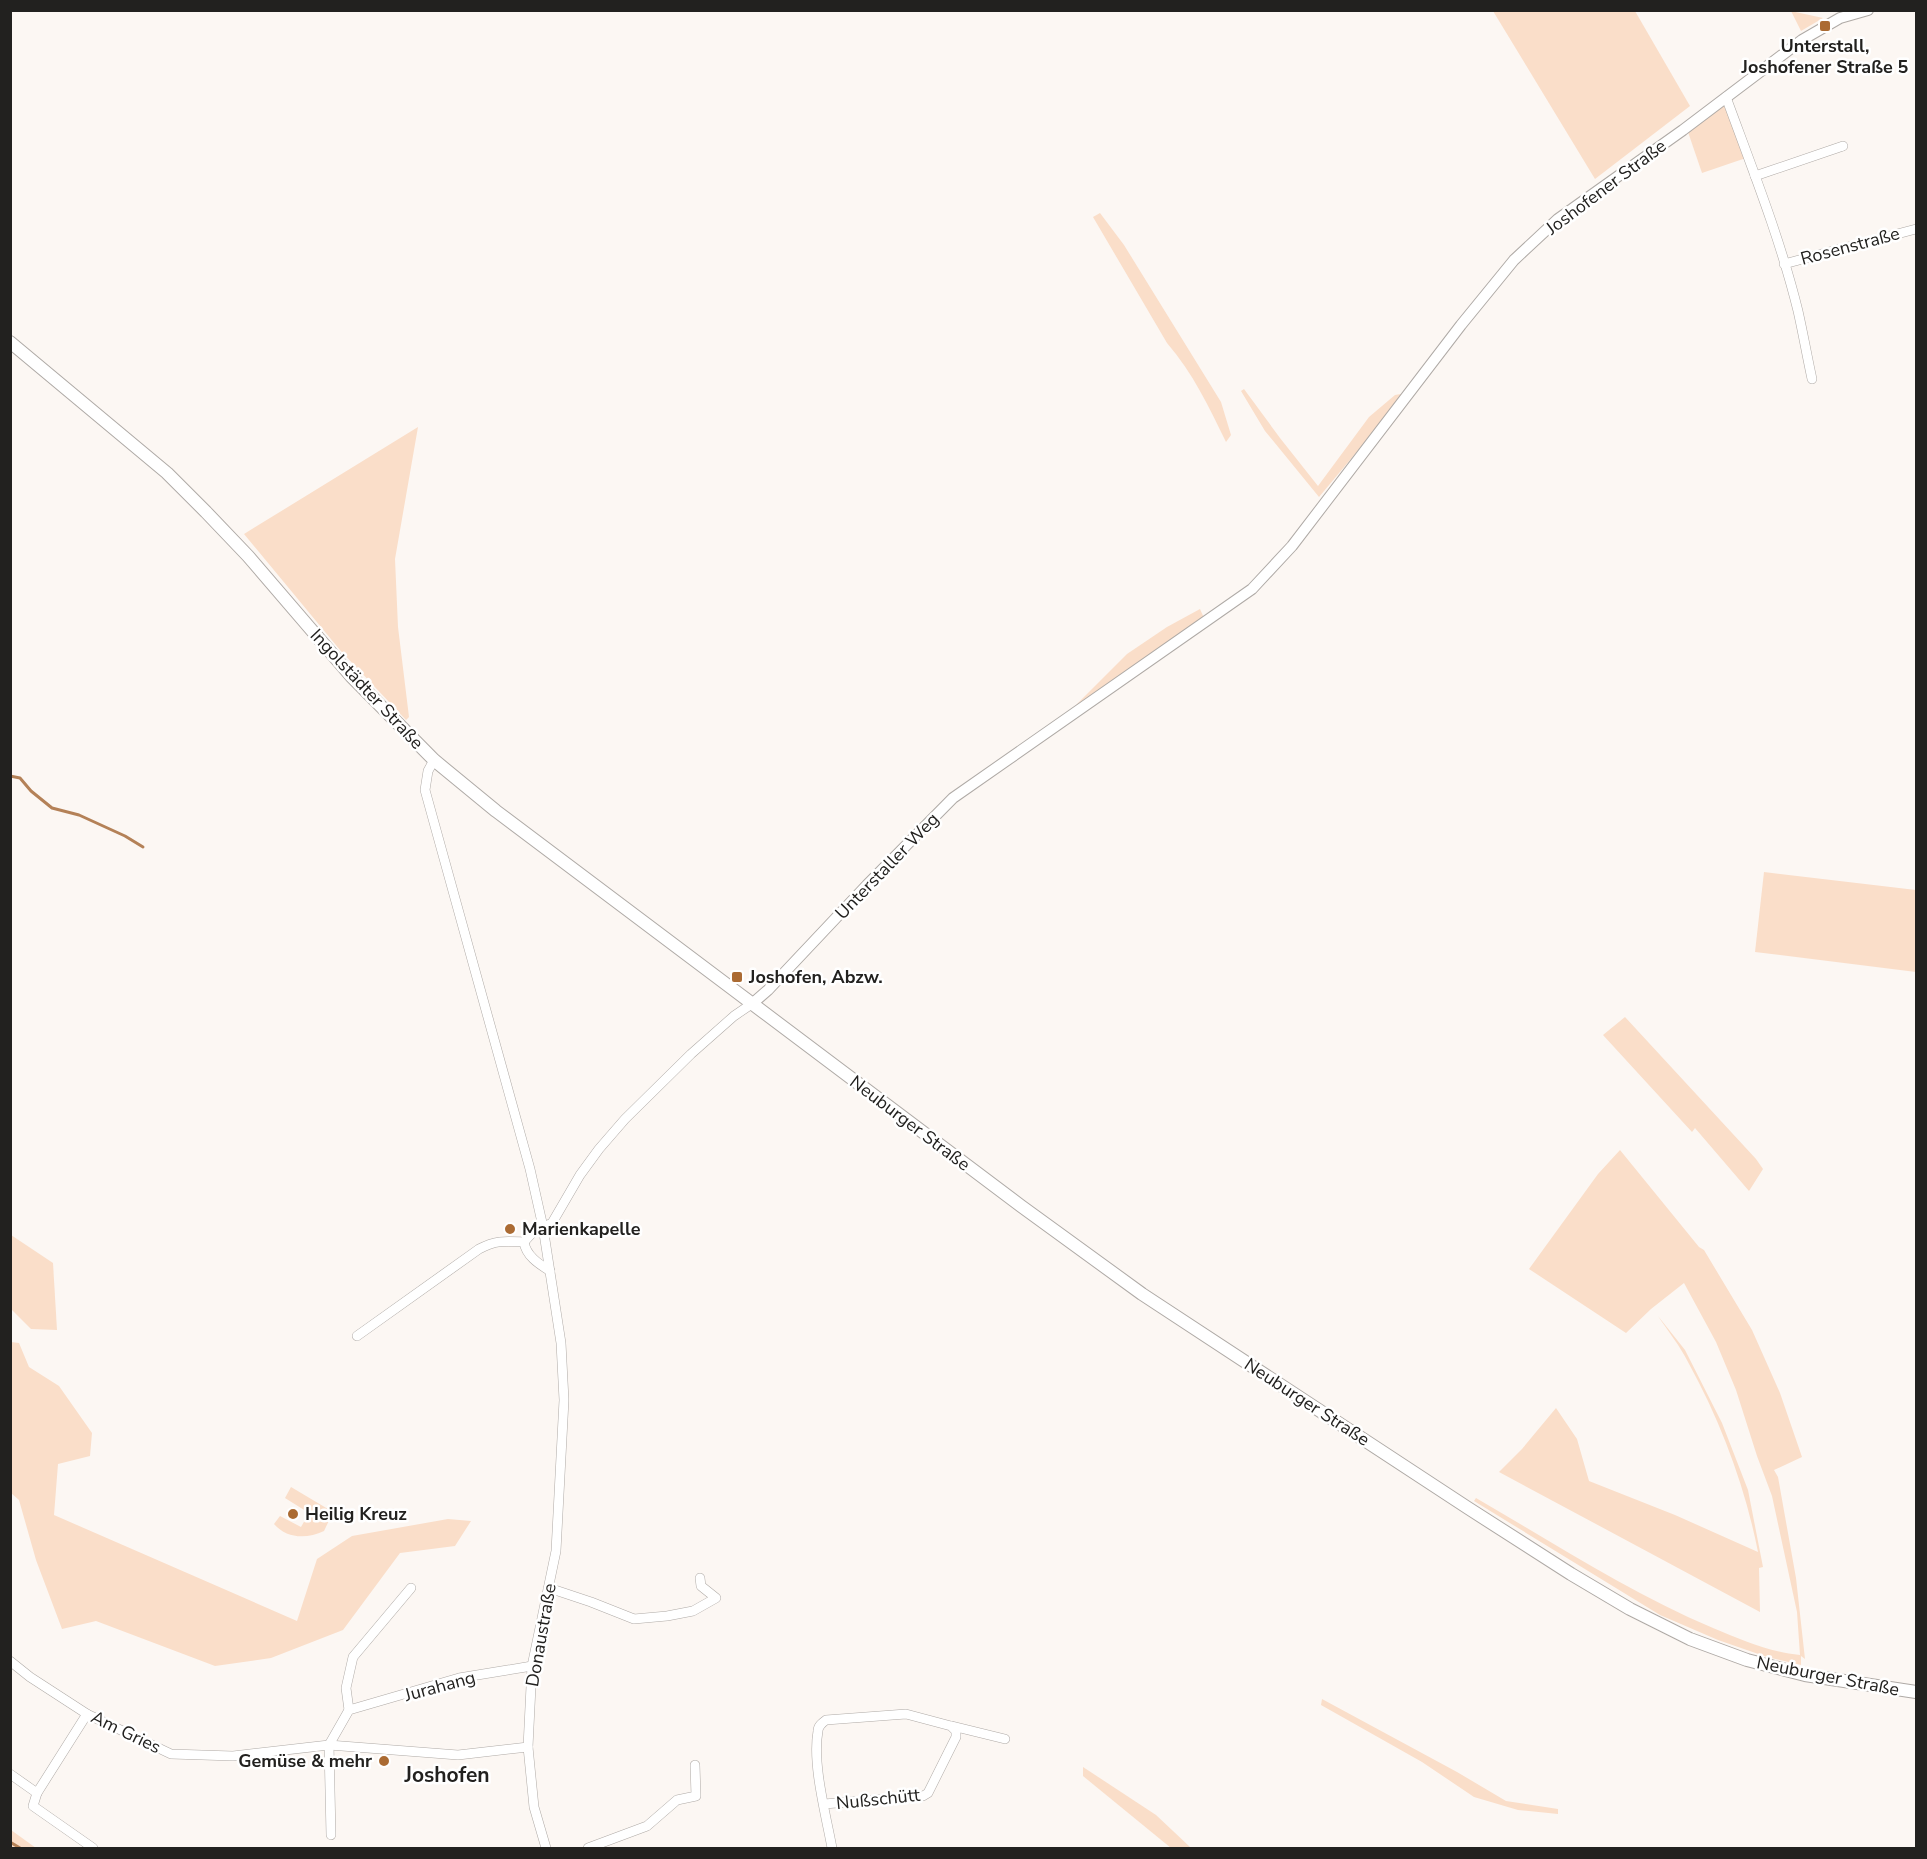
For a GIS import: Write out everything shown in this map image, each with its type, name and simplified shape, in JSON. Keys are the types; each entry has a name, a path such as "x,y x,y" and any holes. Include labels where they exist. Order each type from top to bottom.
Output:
{"main road":[{"name":"Ingolstädter Straße","path":"10,342 166,473 206,512 248,556 351,675 434,760 496,811 753,1003"},
{"name":"Neuburger Straße","path":"753,1003 1021,1206 1142,1294 1570,1574 1630,1609 1690,1639 1746,1660 1805,1675 1917,1692"}],"street":[{"name":"Joshofener Straße","path":"1280,559 1514,260 1558,219 1802,40 1840,18 1868,10"},
{"name":"Rosenstraße","path":"1726,97 1784,264 1798,312 1812,379"},
{"path":"1755,176 1843,146"},
{"name":"Rosenstraße","path":"1784,264 1917,229"},
{"name":"Unterstaller Weg","path":"524,1242 534,1231 552,1223 579,1175 625,1119 691,1054 768,990 953,798 1252,589 1280,559"},
{"path":"434,760 428,771 424,790 530,1169 550,1271"},
{"path":"357,1336 492,1242 504,1240 524,1242 529,1254 550,1271"},
{"name":"Donaustraße","path":"546,1848 534,1807 528,1747 532,1666 556,1551 560,1492 563,1388 561,1343 550,1271"},
{"path":"549,1588 634,1619 693,1611 716,1598 701,1586 700,1578"},
{"path":"331,1835 329,1745 349,1710 346,1688 353,1657 411,1588"},
{"name":"Am Gries","path":"10,1661 30,1677 87,1714 171,1754 233,1756 329,1745 458,1755 528,1747"},
{"name":"Jurahang","path":"349,1710 459,1678 532,1666"},
{"path":"87,1714 37,1793 33,1806 93,1848"},
{"name":"Nußschütt","path":"824,1804 923,1796 928,1793 956,1737 956,1731 951,1726 906,1714 826,1720 818,1729 818,1762 824,1804 832,1848"},
{"path":"951,1726 1005,1739"},
{"path":"588,1848 647,1826 677,1800 696,1796 695,1765"},
{"path":"10,1774 37,1793"}],"shaded area":[{"path":"1493,11 1635,11 1690,106 1595,179"},
{"path":"1791,11 1823,18 1801,31"},
{"path":"1723,105 1728,112 1746,158 1702,173 1688,132"},
{"path":"1100,213 1124,245 1221,402 1231,435 1226,442 1193,378 1167,343 1093,217"},
{"path":"1244,389 1318,486 1369,417 1395,395 1406,393 1319,497 1265,431 1241,391"},
{"path":"418,427 395,559 398,627 409,717 406,720 340,650 244,534"},
{"path":"1200,609 1204,618 1076,705 1127,654 1167,627"},
{"path":"1764,872 1916,890 1916,972 1755,952"},
{"path":"1625,1017 1756,1159 1763,1169 1749,1191 1695,1128 1692,1132 1603,1035"},
{"path":"1620,1150 1699,1247 1704,1250 1752,1330 1780,1393 1802,1457 1774,1470 1778,1477 1796,1578 1805,1659 1801,1656 1801,1665 1767,1657 1718,1640 1660,1615 1474,1501 1476,1498 1593,1567 1682,1614 1756,1645 1800,1655 1797,1612 1772,1496 1736,1390 1716,1342 1684,1283 1651,1309 1626,1333 1529,1269 1598,1174"},
{"path":"11,1235 53,1263 57,1330 31,1329 11,1309"},
{"path":"1658,1316 1685,1350 1722,1423 1748,1490 1763,1567 1759,1568 1760,1612 1499,1472 1522,1449 1556,1408 1577,1439 1589,1481 1675,1515 1758,1552 1739,1479 1721,1431 1685,1356"},
{"path":"11,1342 19,1343 29,1367 59,1386 92,1433 90,1456 58,1464 54,1515 297,1621 317,1559 352,1536 448,1519 471,1521 455,1546 400,1553 343,1630 271,1658 215,1666 96,1621 62,1629 36,1560 19,1500 11,1493"},
{"path":"291,1487 333,1512 324,1531 298,1536 285,1533 274,1524 280,1516 301,1527 309,1513 285,1498"},
{"path":"1322,1699 1506,1801 1558,1809 1558,1814 1518,1810 1474,1797 1422,1762 1321,1705"},
{"path":"1083,1767 1156,1815 1190,1847 1171,1848 1083,1776"},
{"path":"11,1830 36,1848 11,1848"}],"waterway":[{"path":"10,776 20,778 31,791 52,808 79,815 143,847"},
{"path":"10,1842 20,1848"}],"place":[{"name":"Unterstall, Joshofener Straße 5","path":"1825,26"},
{"name":"Joshofen, Abzw.","path":"737,977"},
{"name":"Marienkapelle","path":"510,1229"},
{"name":"Heilig Kreuz","path":"293,1514"},
{"name":"Gemüse & mehr","path":"384,1761"}],"district":[{"name":"Joshofen","path":"447,1775"}]}
